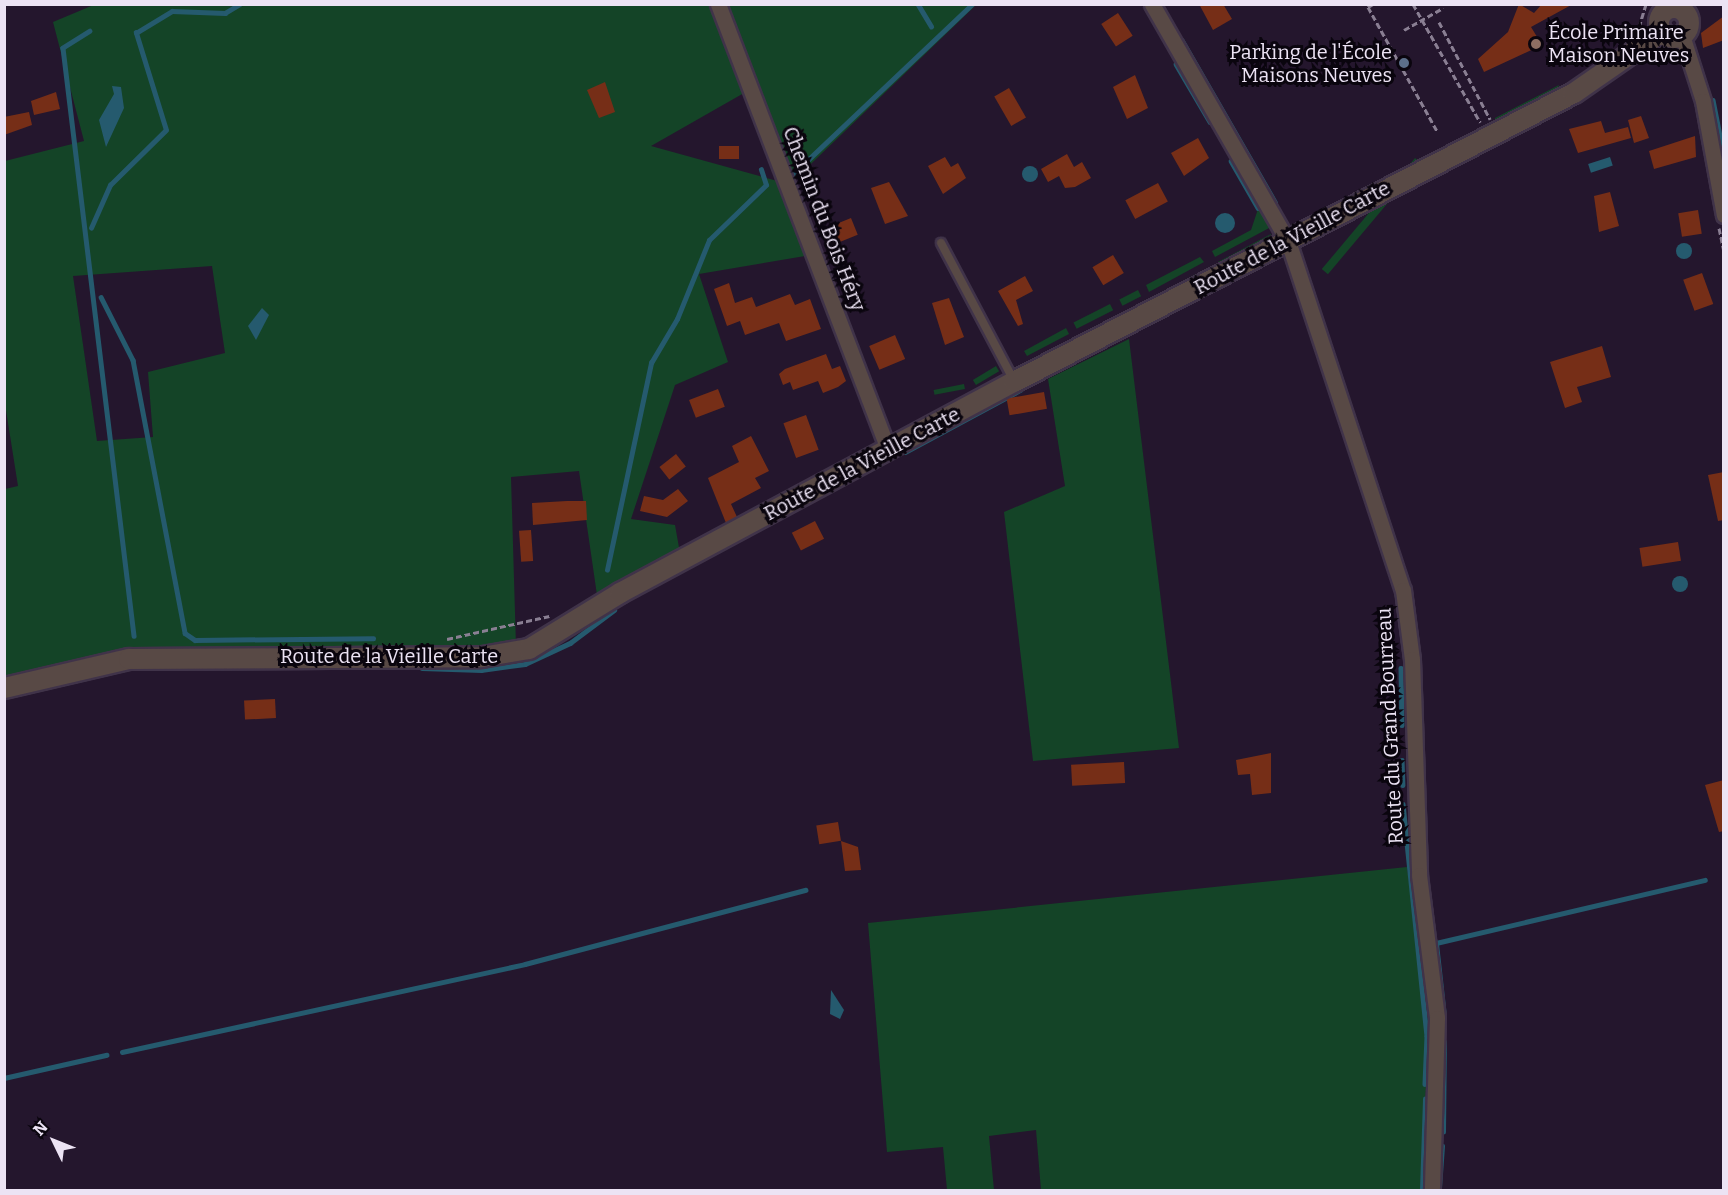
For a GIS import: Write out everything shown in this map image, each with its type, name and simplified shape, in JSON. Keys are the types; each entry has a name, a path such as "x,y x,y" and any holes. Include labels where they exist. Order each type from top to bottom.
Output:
{"street":[{"name":"Chemin du Bois Héry","path":"718,4 888,450"},
{"name":"Route du Grand Bourreau","path":"1152,4 1288,241 1403,590 1412,659 1419,875 1437,1018 1432,1191"},
{"name":"Route de la Vieille Carte","path":"4,688 129,659 520,652 1014,382 1288,241 1490,121 1600,78 1662,32 1659,18 1683,14"},
{"path":"1683,14 1703,101 1724,215"}],"lane":[{"path":"941,243 1014,382"}],"path":[{"path":"1373,4 1368,7 1437,131"},
{"path":"1413,4 1421,20 1490,121"},
{"path":"1634,37 1646,4"},
{"path":"1404,30 1443,8"},
{"path":"1439,22 1490,121"},
{"path":"1471,126 1490,121"},
{"path":"438,640 560,613"}],"green space":[{"path":"96,4 976,5 789,185 817,254 699,274 728,362 675,385 631,519 675,525 680,553 597,595 579,471 511,477 516,646 123,649 5,677 5,489 18,486 5,404 5,161 84,141 53,22","holes":["751,89 788,184 651,146","212,266 225,353 148,372 153,437 97,441 73,276"]},
{"path":"1559,85 1555,95 1495,120 1495,118"},
{"path":"1236,157 1271,227 1215,257 1212,251 1251,230 1258,209 1229,160"},
{"path":"1415,158 1421,163 1328,274 1322,269"},
{"path":"1271,234 1271,239 1220,267 1218,262"},
{"path":"1200,257 1204,262 1149,292 1146,285"},
{"path":"1196,274 1199,280 1154,301 1152,297"},
{"path":"1138,290 1141,296 1122,306 1119,300"},
{"path":"1110,304 1113,310 1077,329 1073,323"},
{"path":"1066,328 1069,334 1027,356 1024,351"},
{"path":"1129,339 1179,748 1033,761 1004,512 1065,486 1048,379"},
{"path":"996,366 999,371 976,385 973,380"},
{"path":"964,384 965,389 935,395 934,390"},
{"path":"1407,867 1429,1030 1421,1190 1041,1190 1036,1130 989,1136 994,1190 947,1190 943,1147 887,1152 868,923"}],"water":[{"path":"112,86 121,87 124,108 106,147 99,120 114,94"},
{"path":"1610,157 1613,166 1591,173 1588,164"},
{"path":"1030,166 1038,174 1030,182 1022,174"},
{"path":"1225,213 1232,216 1235,223 1232,230 1225,233 1218,230 1215,223 1218,216"},
{"path":"1684,243 1692,251 1684,259 1676,251"},
{"path":"262,308 269,315 256,340 248,326"},
{"path":"1677,576 1683,576 1688,584 1686,590 1677,592 1672,587 1672,581"},
{"path":"831,990 844,1010 840,1019 830,1014"}],"building":[{"path":"1199,4 1223,4 1232,19 1213,30"},
{"path":"1519,4 1534,13 1542,4 1573,4 1531,27 1542,45 1484,72 1478,59 1508,32"},
{"path":"1118,13 1133,36 1116,47 1101,24"},
{"path":"1724,16 1724,40 1703,48 1701,33"},
{"path":"1135,75 1148,108 1127,119 1113,87"},
{"path":"605,82 615,112 599,118 587,90"},
{"path":"1009,88 1026,117 1011,126 994,96"},
{"path":"56,92 60,109 34,115 31,101"},
{"path":"29,112 32,125 4,135 4,117"},
{"path":"1641,116 1649,138 1634,143 1628,120"},
{"path":"1601,121 1605,133 1628,127 1631,138 1578,153 1569,129"},
{"path":"1695,136 1696,157 1654,169 1649,151"},
{"path":"1198,138 1209,158 1184,176 1171,153"},
{"path":"719,146 739,146 739,159 719,159"},
{"path":"1067,154 1074,167 1082,162 1091,178 1075,187 1065,188 1059,176 1048,182 1041,169"},
{"path":"945,157 951,167 958,163 966,178 943,194 928,166"},
{"path":"889,182 908,216 885,224 871,188"},
{"path":"1158,183 1168,202 1135,219 1125,200"},
{"path":"1610,192 1619,226 1599,232 1594,196"},
{"path":"1698,210 1702,234 1682,237 1678,213"},
{"path":"851,218 858,235 834,244 827,228"},
{"path":"1113,255 1124,273 1103,285 1092,267"},
{"path":"1702,273 1713,304 1694,311 1683,280"},
{"path":"1025,276 1033,291 1016,300 1023,324 1018,326 998,291"},
{"path":"729,283 735,303 752,297 756,307 790,294 795,305 810,299 821,329 786,341 779,323 745,335 740,321 727,326 714,289"},
{"path":"949,298 964,337 945,345 932,303"},
{"path":"895,335 905,359 879,370 869,346"},
{"path":"1602,346 1611,377 1577,387 1582,402 1565,408 1550,362"},
{"path":"826,354 832,369 840,366 846,381 838,387 823,393 818,381 793,390 790,382 783,385 779,374 785,369"},
{"path":"718,389 725,407 696,418 689,400"},
{"path":"1044,392 1047,409 1010,415 1007,399"},
{"path":"806,415 819,450 796,458 783,423"},
{"path":"751,436 769,471 755,478 761,488 731,504 737,517 726,523 708,478 739,462 732,446"},
{"path":"676,454 686,467 669,480 659,467"},
{"path":"1724,472 1724,520 1718,521 1708,475"},
{"path":"678,489 688,501 667,517 640,511 644,496 663,500"},
{"path":"586,501 587,520 533,525 532,503"},
{"path":"815,521 824,539 801,551 792,533"},
{"path":"531,530 533,561 521,562 519,531"},
{"path":"1678,542 1681,561 1642,567 1639,548"},
{"path":"275,699 276,718 245,720 244,701"},
{"path":"1271,753 1271,793 1252,795 1250,774 1238,775 1236,760"},
{"path":"1124,762 1125,783 1072,786 1071,765"},
{"path":"1724,780 1724,831 1719,832 1705,785"},
{"path":"838,822 841,841 819,844 816,825"},
{"path":"841,841 858,847 861,870 845,871"}],"waterway":[{"path":"91,228 110,185 166,130 136,33 172,11 225,13 240,4"},
{"path":"918,4 931,26"},
{"path":"791,176 972,4"},
{"path":"90,31 63,48 134,636"},
{"path":"1182,40 1275,202"},
{"path":"1176,64 1210,122"},
{"path":"1523,109 1553,93"},
{"path":"1713,100 1724,156"},
{"path":"1231,161 1258,208"},
{"path":"607,570 651,363 677,319 709,240 766,185 761,170"},
{"path":"101,297 133,360 185,633 195,640 373,638"},
{"path":"905,452 1020,390"},
{"path":"422,668 481,670 525,664 570,643 614,610"},
{"path":"1401,668 1402,725"},
{"path":"1402,760 1403,785"},
{"path":"1403,804 1427,1036 1425,1084"},
{"path":"1444,1016 1436,943 1705,880"},
{"path":"122,1052 525,964 805,890"},
{"path":"1443,1132 1444,1042"},
{"path":"4,1078 106,1055"},
{"path":"1422,1190 1425,1099"},
{"path":"1439,1188 1442,1146"}],"place":[{"name":"École Primaire Maison Neuves","path":"1536,44"},
{"name":"Parking de l'École Maisons Neuves","path":"1404,63"}]}
